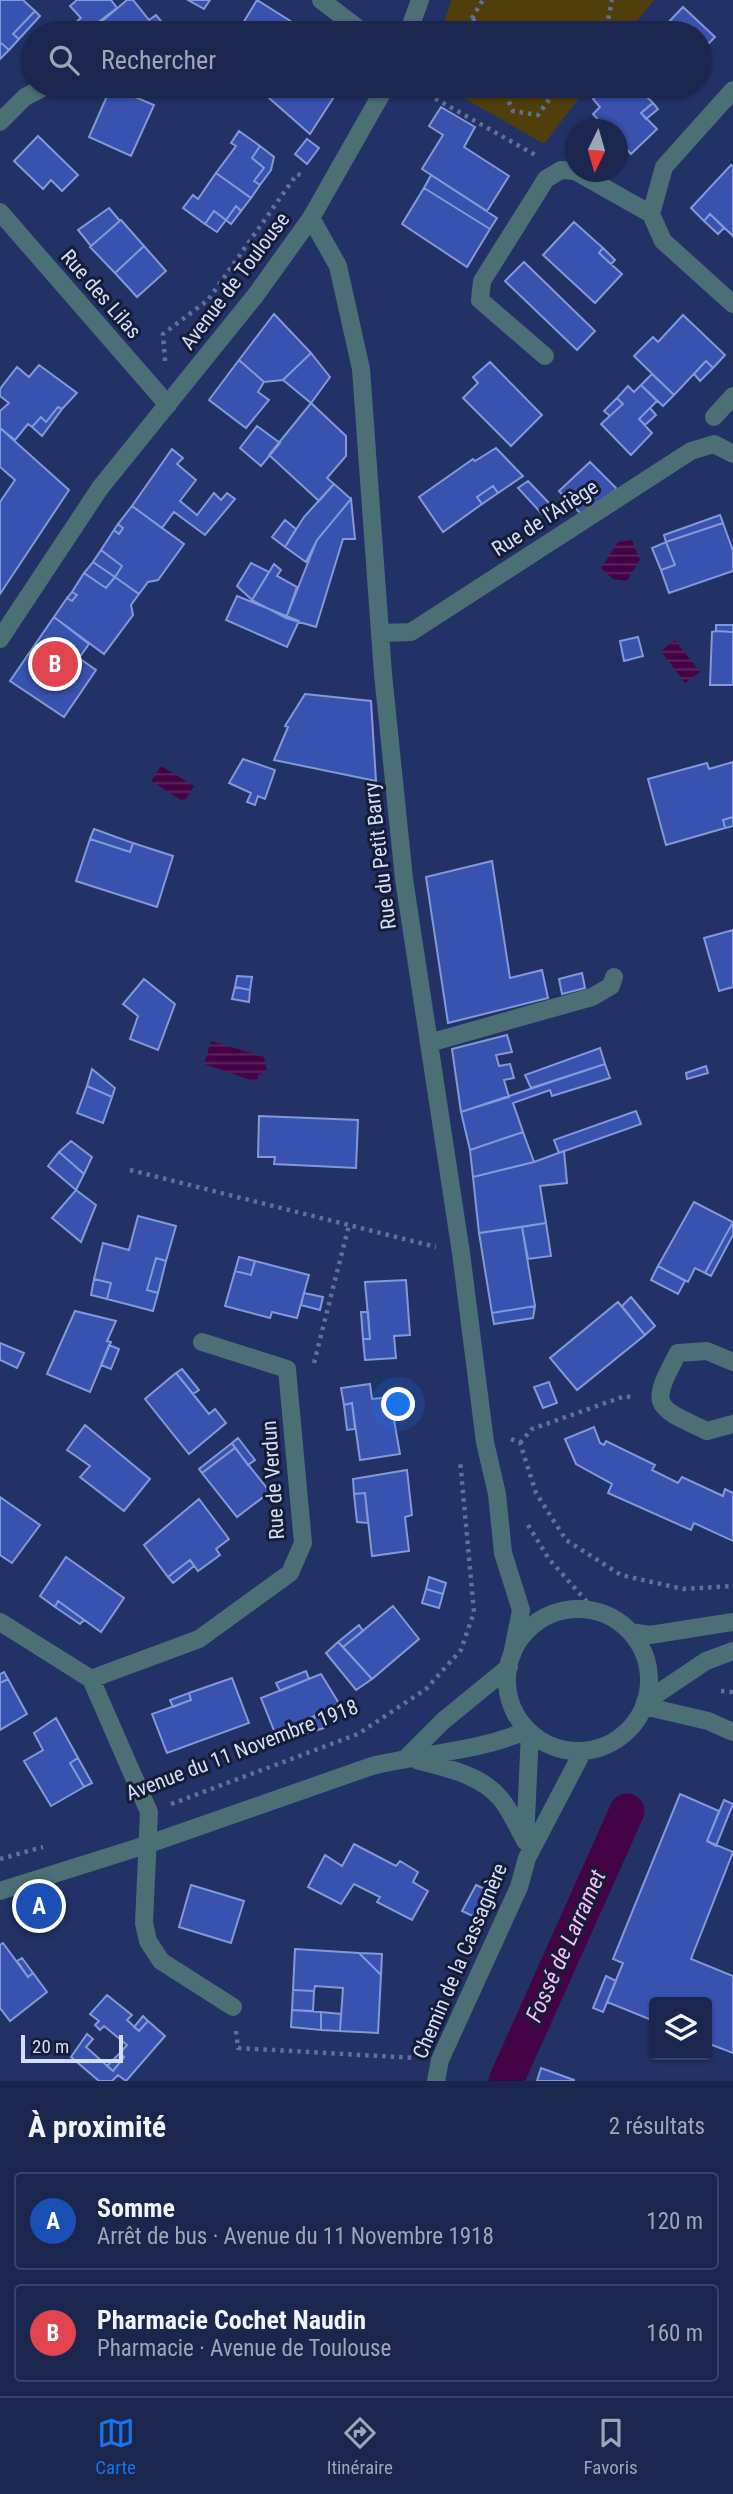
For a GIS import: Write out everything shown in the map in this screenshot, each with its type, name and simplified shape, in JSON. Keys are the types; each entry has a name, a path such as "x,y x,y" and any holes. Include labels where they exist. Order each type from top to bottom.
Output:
{"street":[{"path":"321,0 348,21"},
{"path":"412,21 419,0"},
{"path":"733,90 664,167 655,189 651,214 663,241 733,304"},
{"path":"0,121 24,98"},
{"name":"Avenue de Toulouse","path":"0,639 100,488 261,288 311,218 379,98"},
{"path":"545,356 480,300 482,281 547,179 561,170 575,171 651,214"},
{"name":"Rue des Lilas","path":"0,212 169,405"},
{"name":"Rue du Petit Barry","path":"311,218 338,266 361,369 381,633 404,879 461,1253 485,1442 497,1494 503,1553 521,1610 510,1661"},
{"path":"714,417 733,396"},
{"name":"Rue de l'Ariège","path":"381,633 411,632 691,451 715,444 733,454"},
{"path":"429,1043 592,997 611,986 614,977"},
{"path":"202,1342 287,1369 288,1380"},
{"path":"733,1362 707,1351 678,1353 659,1389 660,1401 668,1412 707,1431 733,1424"},
{"name":"Rue de Verdun","path":"90,1679 199,1639 290,1573 303,1543 288,1380"},
{"path":"407,1757 510,1661 528,1630 546,1618 567,1611 596,1612 614,1619 630,1632 646,1660 649,1681 645,1704"},
{"path":"0,1622 90,1679 149,1812 144,1923 148,1941 161,1961 233,2007"},
{"path":"630,1632 650,1635 733,1622"},
{"path":"510,1661 510,1700 529,1731 549,1745 583,1751 605,1746 625,1734 645,1704 706,1661 733,1651"},
{"path":"645,1704 708,1721 733,1732"},
{"path":"0,1891 146,1845 372,1766 407,1757 456,1753 529,1731"},
{"path":"526,1849 529,1731"},
{"path":"526,1849 583,1751"},
{"path":"407,1757 459,1772 488,1786 501,1798 526,1849"},
{"name":"Chemin de la Cassagnère","path":"436,2081 440,2060 519,1887 526,1849"}],"path":[{"path":"470,21 483,0"},
{"path":"608,21 612,0"},
{"path":"473,17 475,21"},
{"path":"435,98 561,170"},
{"path":"507,98 513,111 538,115 550,98"},
{"name":"Avenue de Toulouse","path":"169,405 163,334 208,300 297,174 333,182"},
{"path":"130,1170 461,1253"},
{"path":"288,1380 313,1364 349,1225"},
{"path":"520,1443 532,1429 625,1396 660,1401"},
{"path":"485,1442 510,1439 520,1443 537,1493 566,1540 621,1574 683,1589 733,1586"},
{"name":"Avenue du 11 Novembre 1918","path":"149,1812 358,1734 426,1689 442,1673 461,1650 474,1612 460,1459 465,1447 485,1442"},
{"path":"497,1494 518,1510 550,1559 596,1612"},
{"path":"721,1690 733,1692"},
{"path":"0,1859 47,1846"},
{"path":"233,2007 238,2048 440,2060"}],"shaded area":[{"path":"451,0 654,0 637,21 445,21"},
{"path":"464,98 579,98 544,144"},
{"path":"632,540 640,560 627,581 613,579 601,568 618,542"},
{"path":"675,640 700,672 685,683 661,651"},
{"path":"161,766 194,786 184,802 151,781"},
{"path":"211,1041 264,1057 267,1071 258,1075 257,1082 204,1064"}],"building":[{"path":"0,0 23,0 35,11 25,21 21,21 21,26 13,34 19,39 9,50 0,42"},
{"path":"77,0 111,0 117,8 100,21 77,21 81,18 70,6"},
{"path":"127,0 133,0 149,20 156,15 161,21 102,21"},
{"path":"188,0 210,0 204,9"},
{"path":"257,0 290,21 244,21"},
{"path":"683,7 698,21 670,21"},
{"path":"35,11 40,16 35,21 25,21"},
{"path":"21,26 19,39 13,34"},
{"path":"0,42 9,50 0,59"},
{"path":"106,98 137,98 154,105 131,156 89,137"},
{"path":"269,98 333,98 310,134"},
{"path":"594,98 648,98 653,103 641,113 657,129 631,154 628,151 628,119 597,119 593,114 600,107"},
{"path":"653,103 658,109 646,119 641,113"},
{"path":"441,107 475,127 464,147 509,176 487,211 422,169 443,135 429,126"},
{"path":"239,131 260,146 252,158 264,168 254,181 260,185 251,198 216,173 236,146 231,143"},
{"path":"38,136 78,175 62,191 51,180 43,189 14,161"},
{"path":"307,139 319,148 307,164 295,154"},
{"path":"260,146 274,157 271,170 260,185 254,181 264,168 252,158"},
{"path":"731,165 733,236 710,214 704,221 691,208"},
{"path":"216,173 251,198 241,211 236,206 226,220 214,211 205,224 183,208 193,195 198,199"},
{"path":"431,175 497,218 490,229 424,188"},
{"path":"424,188 490,229 467,267 402,224"},
{"path":"236,206 241,211 231,224 226,220"},
{"path":"109,208 120,221 91,246 78,230"},
{"path":"214,211 226,220 217,232 205,224"},
{"path":"710,214 724,228 718,234 704,221"},
{"path":"121,220 144,246 115,273 90,247"},
{"path":"574,222 603,248 599,253 622,274 595,303 543,255"},
{"path":"144,246 166,271 137,297 115,273"},
{"path":"603,248 615,260 611,264 599,253"},
{"path":"524,262 595,331 577,350 505,281"},
{"path":"274,314 311,353 283,380 264,382 239,360"},
{"path":"683,315 725,355 713,368 706,361 674,395 634,356 653,337 658,342"},
{"path":"311,353 330,377 311,403 283,380"},
{"path":"239,360 264,382 258,392 269,400 246,428 209,400"},
{"path":"706,361 713,368 700,381 694,374"},
{"path":"490,362 542,415 511,446 463,398 478,383 473,377"},
{"path":"39,365 77,393 62,409 58,407 46,422 41,417 32,427 28,424 15,440 0,428 0,411 9,403 0,396 0,389 17,367 29,377"},
{"path":"652,374 674,395 663,406 641,385"},
{"path":"641,385 657,401 639,419 652,433 631,455 601,424 623,404 617,398 628,386 634,392"},
{"path":"617,398 623,404 610,416 604,411"},
{"path":"311,403 346,436 346,456 327,478 334,484 319,501 269,455"},
{"path":"58,407 62,409 42,436 32,427 41,417 46,422"},
{"path":"650,408 656,415 645,425 639,419"},
{"path":"257,426 280,443 261,466 240,448"},
{"path":"0,428 69,490 0,594 0,502 15,480 0,467"},
{"path":"496,448 523,476 498,493 493,486 477,497 482,504 443,532 419,497 473,459 475,461"},
{"path":"172,449 183,458 177,464 196,480 180,501 197,515 214,493 221,500 227,493 235,499 205,535 174,512 162,528 132,506"},
{"path":"590,462 617,489 581,514 559,491"},
{"path":"528,481 551,505 542,514 518,488"},
{"path":"334,484 351,499 317,540 306,562 285,547 304,517"},
{"path":"493,486 498,493 482,504 477,497"},
{"path":"351,499 355,539 343,539 316,627 286,618 317,540"},
{"path":"132,506 184,544 158,580 148,582 139,594 115,577 122,566 101,550 114,530 119,534 123,528 118,524"},
{"path":"720,515 723,523 666,542 664,535"},
{"path":"285,520 296,529 285,547 272,537"},
{"path":"723,523 733,551 733,571 669,593 661,570 675,565 666,542"},
{"path":"118,524 123,528 119,534 114,530"},
{"path":"666,542 675,565 661,570 652,548"},
{"path":"101,550 122,566 115,577 93,562"},
{"path":"93,562 115,577 106,588 84,573"},
{"path":"251,563 269,572 252,600 237,586"},
{"path":"274,564 281,570 277,576 297,587 286,618 252,600"},
{"path":"84,573 106,588 115,577 139,594 131,605 133,615 104,654 54,617 67,598 72,601 77,595 72,592"},
{"path":"72,592 77,595 72,601 67,598"},
{"path":"237,596 299,621 287,647 226,620"},
{"path":"54,617 89,644 79,658 96,670 64,717 10,681"},
{"path":"716,625 733,625 733,632 716,631"},
{"path":"712,632 733,632 733,685 710,685"},
{"path":"638,637 643,656 624,661 620,641"},
{"path":"305,694 371,701 376,781 274,760 288,727 285,726"},
{"path":"243,759 275,770 265,799 258,796 255,805 247,802 251,793 229,783"},
{"path":"733,762 733,817 723,820 725,828 666,845 648,779 707,763 709,769"},
{"path":"733,817 733,826 725,828 723,820"},
{"path":"94,829 133,843 130,852 90,839"},
{"path":"90,839 130,852 133,843 173,856 157,907 76,881"},
{"path":"492,861 510,978 542,970 548,998 448,1023 426,877"},
{"path":"733,930 733,987 719,991 704,938"},
{"path":"582,973 585,988 562,994 559,979"},
{"path":"237,976 252,977 250,990 235,987"},
{"path":"144,979 175,1004 158,1050 130,1039 138,1016 123,1004"},
{"path":"235,987 250,990 249,1002 232,999"},
{"path":"507,1035 512,1052 496,1055 499,1066 510,1064 514,1078 504,1080 509,1097 461,1112 452,1049"},
{"path":"600,1048 605,1064 531,1088 525,1075"},
{"path":"605,1064 610,1078 552,1096 550,1090 513,1103 523,1132 470,1150 461,1112"},
{"path":"706,1066 708,1073 687,1079 686,1073"},
{"path":"92,1069 115,1088 112,1097 87,1086"},
{"path":"87,1086 112,1097 103,1123 77,1113"},
{"path":"636,1111 641,1124 559,1153 554,1140"},
{"path":"259,1116 358,1120 356,1168 274,1164 275,1157 258,1157"},
{"path":"523,1132 534,1162 473,1177 470,1150"},
{"path":"71,1141 92,1157 84,1174 59,1152"},
{"path":"564,1151 567,1183 540,1186 546,1223 479,1233 473,1177 534,1162"},
{"path":"59,1152 84,1174 76,1190 48,1166"},
{"path":"76,1190 96,1205 81,1242 52,1218"},
{"path":"694,1202 733,1222 705,1273 695,1268 688,1282 658,1266"},
{"path":"138,1216 176,1226 166,1261 156,1258 147,1290 158,1293 153,1311 107,1299 111,1283 94,1279 103,1243 129,1250"},
{"path":"733,1222 733,1235 711,1276 705,1273"},
{"path":"546,1223 551,1256 528,1259 522,1227"},
{"path":"522,1227 535,1306 492,1313 479,1233"},
{"path":"239,1257 255,1261 251,1275 235,1271"},
{"path":"156,1258 166,1261 158,1293 147,1290"},
{"path":"255,1261 309,1275 297,1318 272,1312 270,1318 225,1306 235,1271 251,1275"},
{"path":"658,1266 685,1281 678,1294 651,1280"},
{"path":"94,1279 111,1283 107,1299 91,1295"},
{"path":"406,1280 410,1335 394,1336 396,1358 365,1360 363,1339 370,1339 365,1282"},
{"path":"304,1293 323,1297 320,1310 301,1305"},
{"path":"631,1297 655,1326 645,1335 622,1306"},
{"path":"618,1302 645,1335 577,1390 550,1358"},
{"path":"535,1306 533,1318 494,1324 492,1313"},
{"path":"75,1311 116,1321 107,1341 111,1342 90,1392 47,1374"},
{"path":"361,1312 368,1312 370,1339 363,1339"},
{"path":"0,1343 24,1353 17,1368 0,1360"},
{"path":"109,1345 119,1349 111,1369 101,1365"},
{"path":"182,1369 199,1390 193,1394 176,1373"},
{"path":"176,1373 209,1414 215,1409 226,1423 189,1454 145,1399"},
{"path":"549,1382 557,1403 543,1408 534,1387"},
{"path":"370,1384 372,1399 390,1397 400,1454 360,1460 352,1403 344,1405 341,1388"},
{"path":"352,1403 355,1429 347,1430 344,1405"},
{"path":"85,1425 150,1479 124,1511 80,1477 90,1466 67,1450"},
{"path":"594,1427 600,1443 604,1445 606,1441 655,1465 652,1470 678,1483 682,1477 723,1496 725,1489 733,1493 733,1541 694,1523 691,1530 608,1493 612,1484 576,1464 565,1439"},
{"path":"238,1438 255,1460 248,1465 232,1443"},
{"path":"232,1443 235,1448 202,1473 199,1469"},
{"path":"235,1448 270,1492 237,1517 202,1473"},
{"path":"407,1470 412,1515 405,1517 409,1551 372,1556 365,1493 354,1494 353,1479"},
{"path":"365,1493 368,1523 357,1522 354,1494"},
{"path":"0,1497 40,1525 12,1563 0,1555"},
{"path":"199,1499 229,1539 216,1549 220,1555 198,1571 190,1560 168,1577 144,1545"},
{"path":"66,1557 124,1598 101,1632 58,1601 55,1607 40,1596"},
{"path":"190,1560 194,1566 173,1583 168,1577"},
{"path":"429,1577 446,1583 443,1594 426,1589"},
{"path":"426,1589 443,1594 439,1608 422,1603"},
{"path":"58,1601 84,1620 80,1624 55,1607"},
{"path":"393,1606 419,1639 372,1679 343,1647"},
{"path":"359,1625 363,1631 343,1647 338,1642"},
{"path":"338,1642 372,1679 356,1690 326,1653"},
{"path":"306,1671 309,1679 280,1691 276,1683"},
{"path":"4,1672 8,1679 0,1683 0,1674"},
{"path":"321,1674 340,1705 275,1733 261,1698"},
{"path":"232,1678 249,1723 167,1753 152,1714 191,1700 189,1693"},
{"path":"8,1679 27,1714 0,1730 0,1683"},
{"path":"189,1693 191,1700 173,1707 170,1700"},
{"path":"320,1716 324,1728 305,1734 301,1723"},
{"path":"56,1718 78,1758 70,1763 84,1787 51,1806 24,1761 43,1750 34,1733"},
{"path":"78,1758 92,1783 84,1787 70,1763"},
{"path":"680,1794 719,1811 707,1841 733,1852 691,1959 733,1976 733,2053 712,2045 712,1997 649,1997 649,2019 607,2002 623,1963 613,1959"},
{"path":"724,1800 733,1804 716,1846 707,1841"},
{"path":"354,1844 396,1866 400,1861 418,1872 413,1882 428,1891 412,1920 377,1902 380,1897 354,1884 341,1904 308,1887 325,1855 342,1866"},
{"path":"191,1885 244,1901 231,1943 179,1927"},
{"path":"476,1885 489,1891 475,1917 462,1911"},
{"path":"3,1943 28,1977 33,1973 47,1992 10,2021 0,2008 0,1945"},
{"path":"295,1949 359,1953 381,1975 378,2033 340,2031 343,1988 315,1986 314,1991 293,1990"},
{"path":"359,1953 382,1954 381,1975"},
{"path":"22,1958 33,1973 28,1977 17,1961"},
{"path":"606,1976 616,1981 603,2012 593,2008"},
{"path":"293,1990 314,1991 313,2011 292,2010"},
{"path":"107,1995 132,2015 127,2020 139,2031 148,2021 165,2036 126,2081 118,2075 112,2081 99,2081 71,2057 87,2034 93,2039 86,2047 113,2071 124,2057 120,2053 127,2045 104,2026 100,2030 95,2025 99,2021 90,2014"},
{"path":"292,2010 321,2012 321,2030 291,2027"},
{"path":"321,2012 341,2014 340,2031 321,2030"},
{"path":"143,2016 148,2021 139,2031 134,2027"},
{"path":"120,2053 124,2057 113,2071 107,2066"},
{"path":"541,2068 574,2080 574,2081 537,2081"}],"waterway":[{"name":"Fossé de Larramet","path":"506,2081 627,1811"}],"place":[{"name":"Pharmacie Cochet Naudin","path":"55,664"},
{"name":"Somme","path":"39,1906"}]}
